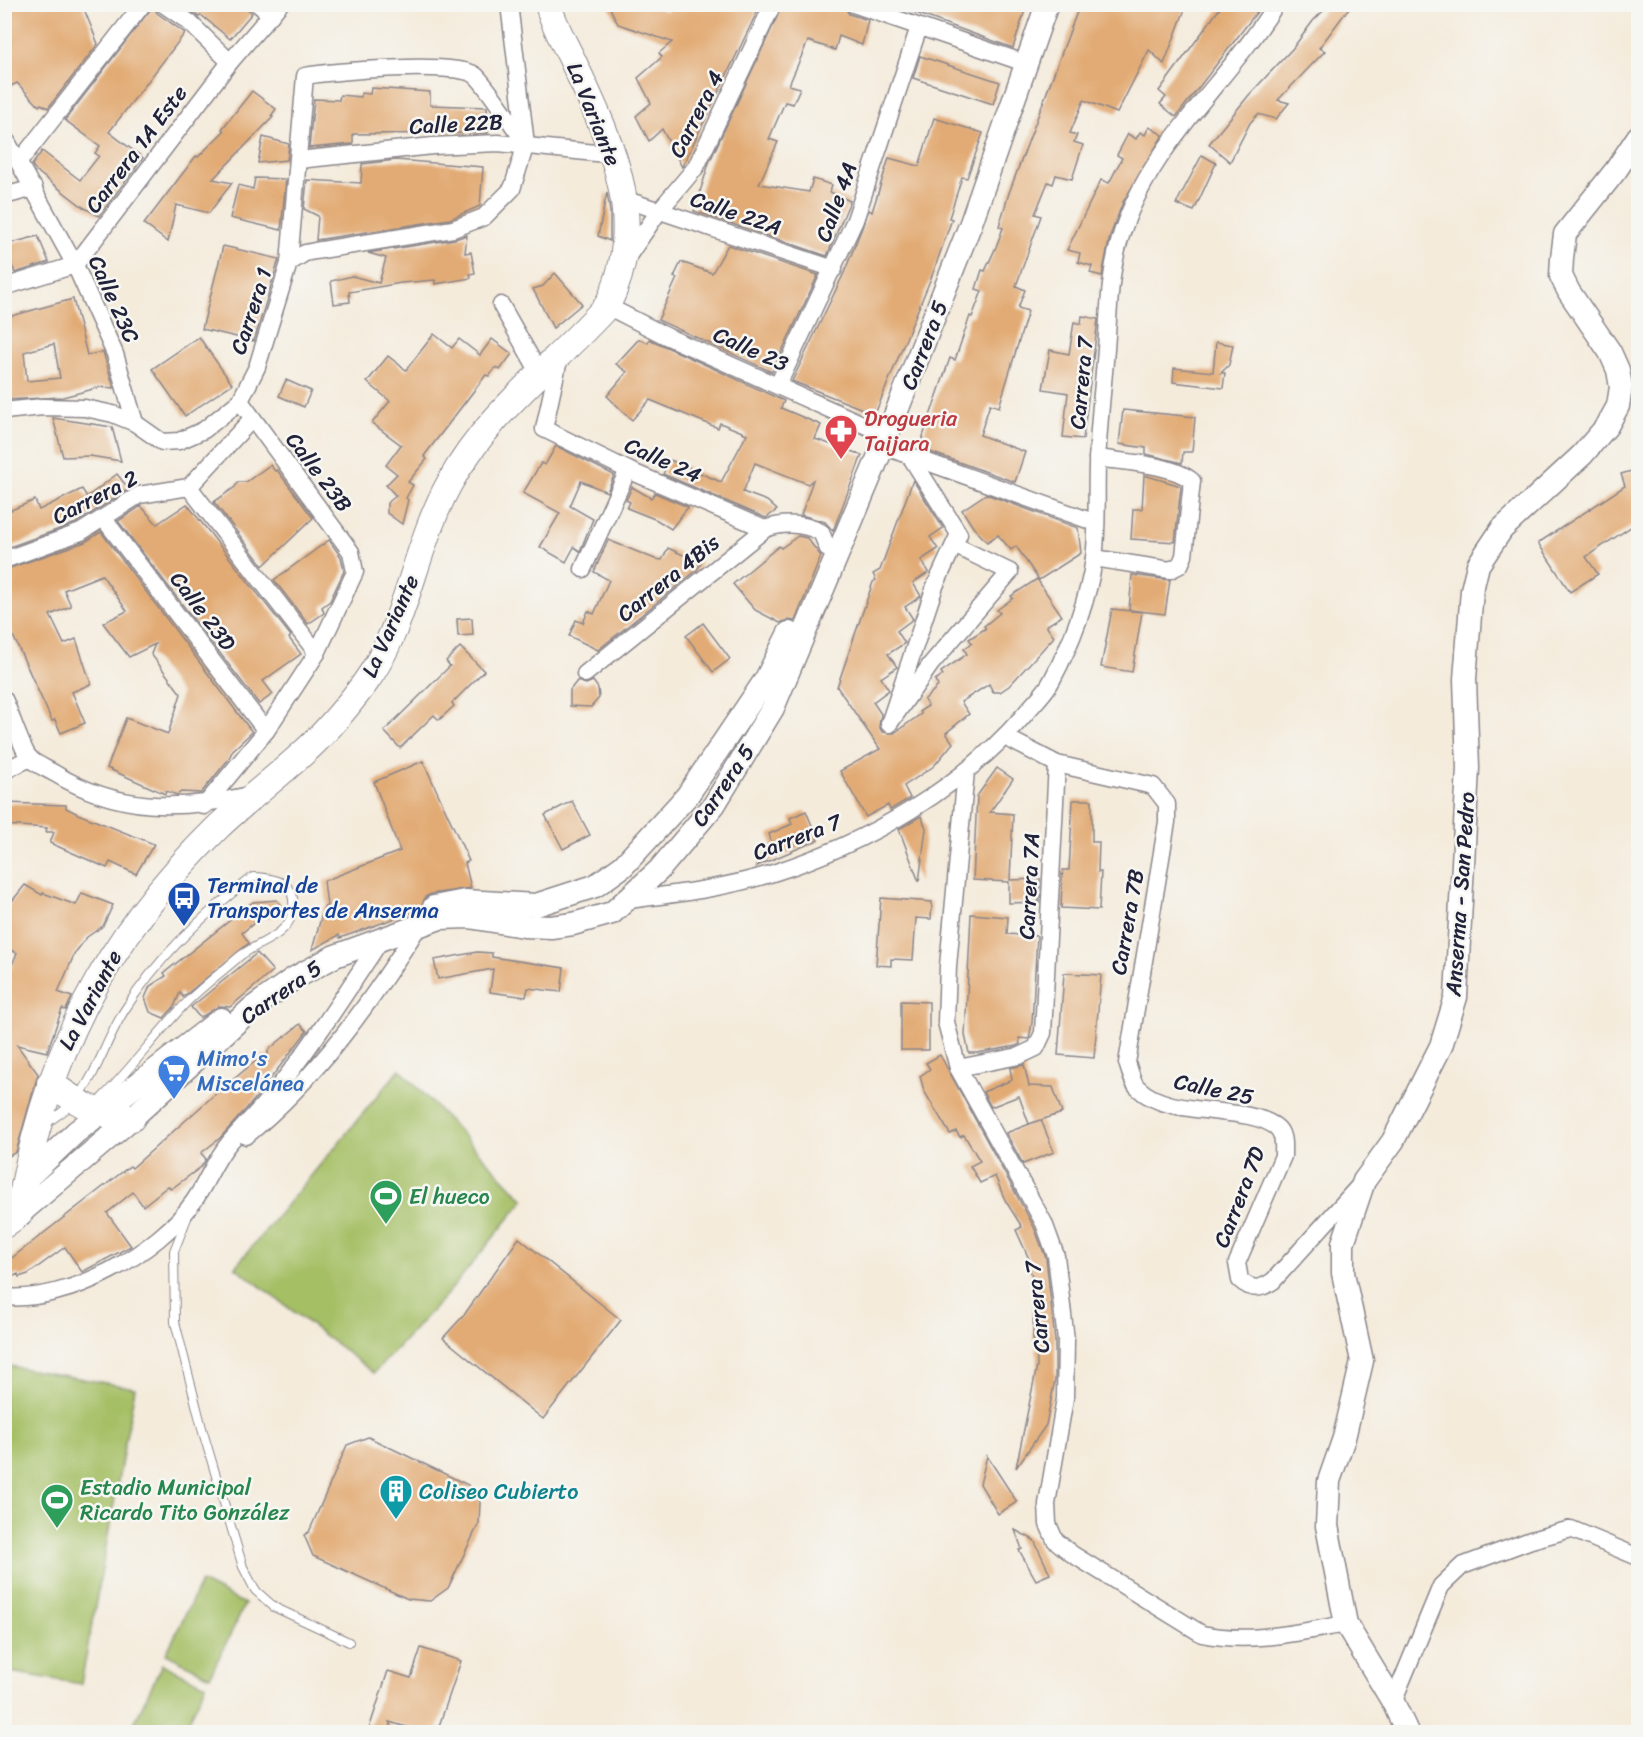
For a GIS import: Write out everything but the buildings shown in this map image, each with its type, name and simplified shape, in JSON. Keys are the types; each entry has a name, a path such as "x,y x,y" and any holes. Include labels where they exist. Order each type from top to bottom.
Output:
{"main road":[{"name":"La Variante","path":"13,1203 50,1083 86,1000 132,924 190,855 305,752 366,681 395,624 448,485 472,447 493,422 607,306 619,282 623,264 624,199 615,155 548,4"},
{"path":"50,1083 89,1109 132,1118"}],"street":[{"path":"20,162 143,4"},
{"path":"163,4 189,22 230,62"},
{"name":"Carrera 1","path":"4,411 42,407 85,408 135,423 162,442 179,441 204,430 240,401 257,367 289,264 305,253 453,229 484,217 512,189 526,144 509,4"},
{"name":"Carrera 4","path":"623,264 660,211 696,167 773,4"},
{"path":"853,4 1016,60"},
{"name":"Carrera 5","path":"13,1203 76,1132 89,1109 280,973 359,932 432,907 465,901 536,904 560,899 595,886 623,866 687,796 766,679 881,439 1037,4"},
{"name":"Carrera 5","path":"13,1203 132,1118 251,1009 317,966 382,938 440,918 469,917 551,927 612,914 659,870 714,805 773,708 971,222 1047,4"},
{"name":"Carrera 7","path":"628,900 701,891 752,879 841,848 905,813 966,771 1005,737 1052,682 1086,595 1094,558 1097,458 1112,273 1120,237 1136,200 1160,160 1198,104 1234,63 1276,4"},
{"name":"Carrera 1A Este","path":"75,266 270,8"},
{"name":"Calle 4A","path":"778,385 855,220 919,27"},
{"path":"289,264 305,76 336,71 406,68 460,71 476,75 526,144"},
{"name":"Calle 23C","path":"4,136 75,266 115,354 135,423"},
{"name":"Anserma - San Pedro","path":"1407,1732 1393,1702 1346,1624 1327,1526 1326,1496 1329,1481 1344,1438 1362,1361 1343,1273 1343,1244 1364,1181 1393,1141 1441,1046 1456,997 1468,768 1464,680 1472,590 1478,565 1502,529 1582,455 1607,426 1618,406 1621,387 1618,370 1610,352 1569,292 1561,276 1562,258 1565,234 1616,170 1638,137"},
{"name":"Calle 22B","path":"298,160 433,146 526,144 615,155"},
{"path":"4,196 34,188"},
{"name":"Calle 22A","path":"624,199 834,269"},
{"path":"4,287 75,266"},
{"path":"501,305 540,374"},
{"name":"Calle 23","path":"607,306 668,337 778,385 910,456 1096,523"},
{"name":"Calle 24","path":"560,354 544,429 628,470 765,529"},
{"name":"Calle 23B","path":"240,401 251,420 351,552 355,572 317,653"},
{"path":"204,806 266,731 317,653 189,487 251,420"},
{"path":"910,456 958,534 935,586 889,724 931,664 1010,572 954,545"},
{"path":"1094,558 1170,570 1180,565 1184,556 1191,481 1185,474 1097,458"},
{"path":"583,569 628,470"},
{"name":"Carrera 2","path":"4,560 81,532 139,495 189,487"},
{"name":"Calle 23D","path":"104,519 266,731"},
{"name":"Carrera 4Bis","path":"585,674 765,529 783,524 807,526 821,532 828,549"},
{"path":"4,699 30,758 69,782 112,799 158,806 204,806 257,794"},
{"path":"1005,737 1057,765"},
{"path":"4,771 30,758"},
{"name":"Carrera 7B","path":"1057,765 1144,783 1159,791 1167,804 1167,822 1127,1063"},
{"name":"Carrera 7A","path":"958,1068 1019,1056 1036,1048 1043,1033 1057,765"},
{"name":"Carrera 7","path":"966,771 948,966 946,1022 958,1068 1044,1223 1056,1256 1066,1340 1065,1398 1047,1504 1048,1524 1055,1540 1072,1554 1202,1634 1223,1638 1270,1638 1346,1624"},
{"path":"213,1164 275,1112 330,1054 378,991 420,924"},
{"path":"4,1297 48,1293 82,1283 114,1269 144,1250 170,1227 194,1201 213,1164 309,1045 382,938"},
{"name":"Calle 25","path":"1127,1063 1137,1088 1166,1104 1252,1119 1275,1126"},
{"name":"Carrera 7D","path":"1275,1126 1284,1142 1282,1156 1237,1263 1237,1272 1245,1285 1262,1288 1273,1281 1364,1181"},
{"path":"1393,1702 1441,1586 1462,1566 1531,1540 1571,1529 1638,1557"}],"lane":[{"path":"35,1132 89,1109 126,1074 187,1002 245,952 281,930 292,915 293,898 286,886 276,878 253,877 206,913 174,945 123,1012 92,1076 89,1109"},
{"path":"194,1201 174,1251 175,1323 203,1432 243,1567 255,1590 274,1607 349,1642"}],"green space":[{"name":"El hueco","path":"400,1069 524,1200 449,1292 374,1373 235,1267"},
{"name":"Estadio Municipal Ricardo Tito González","path":"4,1365 135,1388 81,1684 5,1671"},
{"path":"201,1582 245,1604 210,1676 166,1654"},
{"path":"162,1664 206,1685 183,1732 130,1732"}],"place":[{"name":"Drogueria Taijara","path":"841,460"},
{"name":"Terminal de Transportes de Anserma","path":"184,927"},
{"name":"Mimo's Miscelánea","path":"174,1100"},
{"name":"El hueco","path":"386,1225"},
{"name":"Coliseo Cubierto","path":"396,1520"},
{"name":"Estadio Municipal Ricardo Tito González","path":"57,1529"}]}
